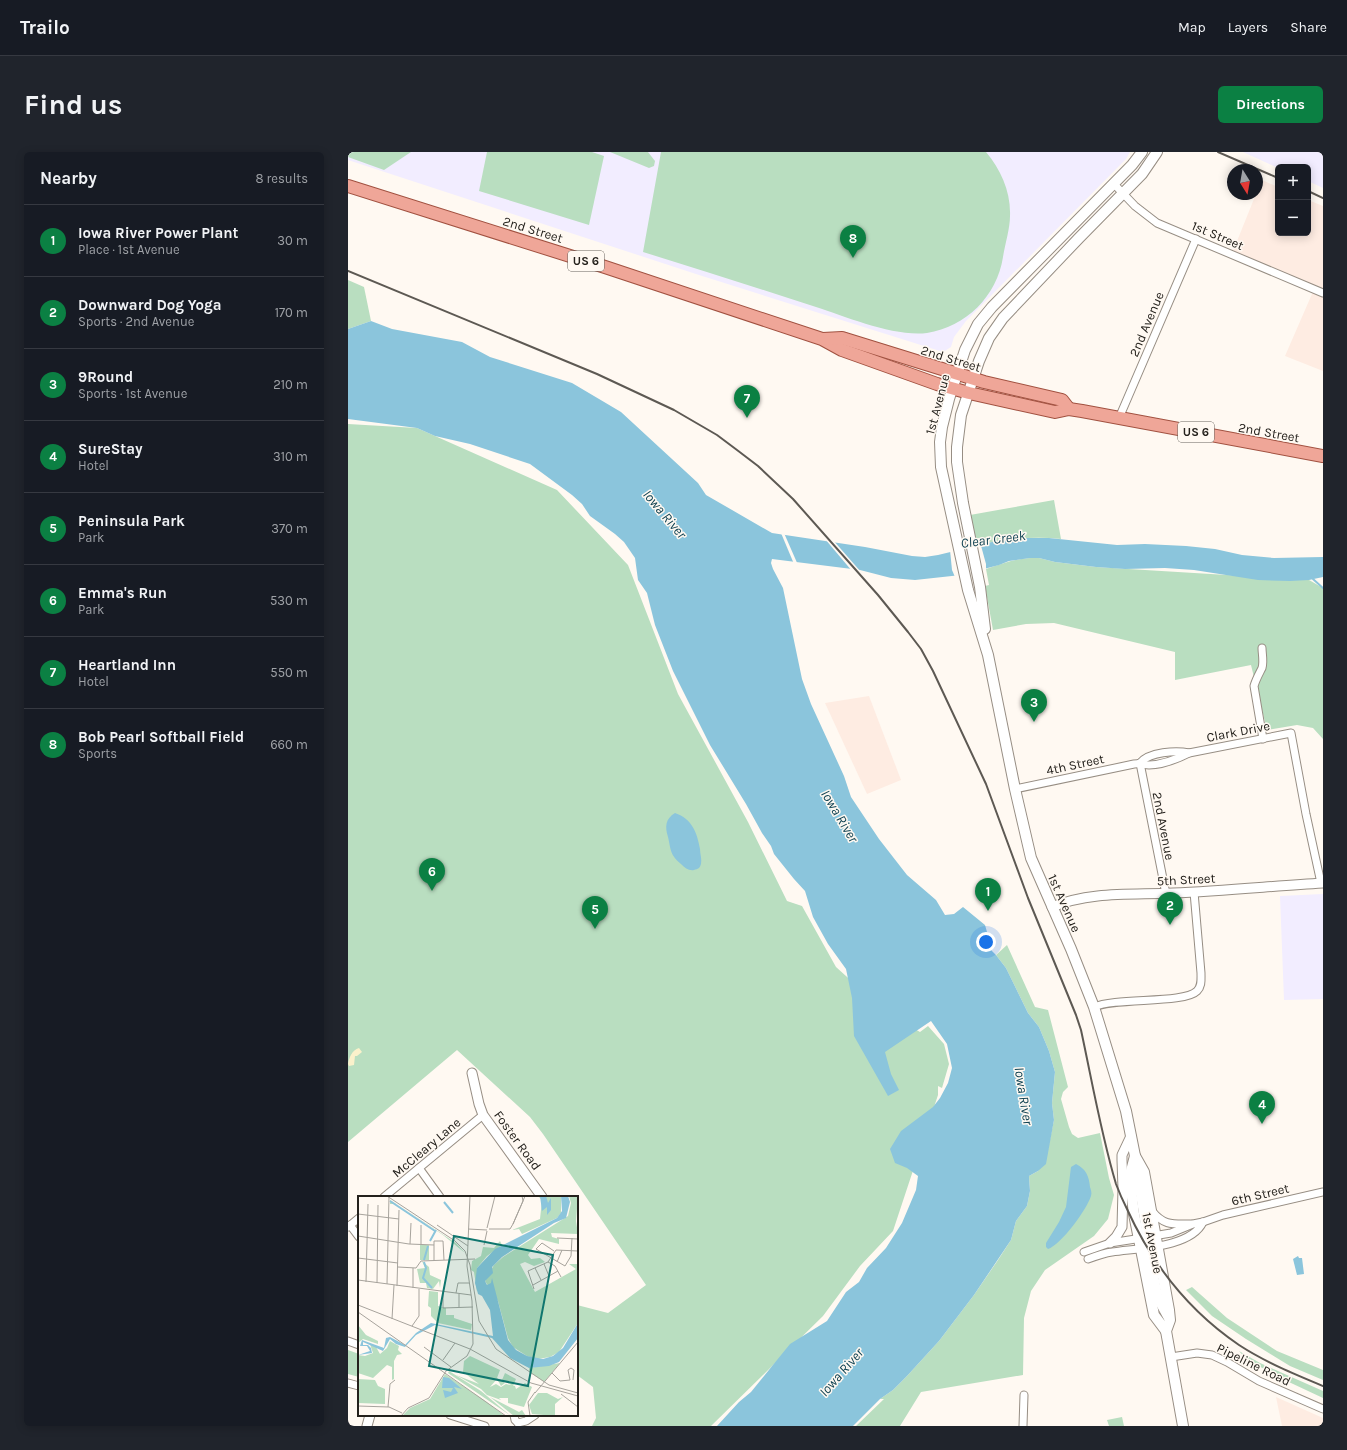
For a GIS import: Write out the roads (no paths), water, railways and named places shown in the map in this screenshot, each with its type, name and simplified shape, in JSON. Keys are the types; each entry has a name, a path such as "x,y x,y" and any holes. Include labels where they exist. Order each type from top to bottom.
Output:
{"main road":[{"name":"1st Avenue","path":"988,655 968,590 943,480 940,442 947,405 965,350 978,324 986,314 1114,184 1142,152"},
{"name":"1st Avenue","path":"1148,1242 1132,1199 1130,1181 1134,1160 1126,1111 1094,1007 1071,949 1031,858 1015,789 988,655 980,587 958,476 957,447 962,415 973,379 983,350 995,328 1079,238 1142,174 1157,152"},
{"name":"2nd Street","path":"348,186 605,267 822,339 842,350 953,389 1055,412 1069,409 1323,456"},
{"name":"2nd Street","path":"822,339 842,338 973,379 1062,400 1069,409"},
{"name":"1st Avenue","path":"1134,1160 1144,1172 1151,1210 1148,1242 1154,1315 1166,1331 1183,1426"},
{"path":"1148,1242 1157,1296 1161,1306 1170,1320 1166,1331"}],"street":[{"name":"1st Street","path":"1114,184 1145,214 1157,223 1323,293"},
{"name":"2nd Avenue","path":"1119,418 1196,239"},
{"path":"1262,648 1262,668 1254,686 1263,739"},
{"name":"Clark Drive","path":"1140,763 1149,765 1166,762 1178,759 1189,753 1291,733 1306,814 1322,883"},
{"name":"2nd Avenue","path":"1140,763 1166,894"},
{"name":"4th Street","path":"1015,789 1140,763"},
{"name":"5th Street","path":"1052,907 1072,900 1084,898 1322,883"},
{"path":"1094,1007 1112,1002 1187,997 1198,990 1201,982 1194,892"},
{"name":"Foster Road","path":"472,1073 483,1115 541,1196"},
{"name":"McCleary Lane","path":"385,1196 483,1115"},
{"path":"1110,1243 1122,1228 1122,1155 1131,1136"},
{"path":"419,1168 439,1196"},
{"name":"6th Street","path":"1148,1242 1193,1224 1223,1215 1323,1192"},
{"path":"1151,1210 1157,1218 1165,1222 1176,1224 1193,1224"},
{"path":"358,1219 349,1226 358,1237"},
{"name":"6th Street","path":"1148,1242 1176,1242 1201,1228 1203,1222"},
{"path":"1084,1252 1110,1243 1148,1242"},
{"path":"1088,1259 1148,1242"},
{"path":"348,1341 358,1345"},
{"name":"Pipeline Road","path":"1171,1357 1197,1353 1212,1355 1259,1381 1323,1409"},
{"path":"348,1383 358,1386"},
{"path":"1023,1426 1024,1395"},
{"path":"367,1426 370,1416"},
{"path":"453,1416 485,1426"},
{"path":"517,1424 534,1416"}],"water":[{"name":"Iowa River","path":"371,321 392,329 462,342 490,357 572,383 621,412 698,483 706,495 772,533 925,557 992,542 1023,538 1049,538 1117,545 1145,544 1186,546 1215,549 1242,555 1274,558 1323,557 1323,577 1309,580 1290,581 1258,580 1194,570 1096,567 1055,562 1039,558 1009,561 961,575 915,580 891,578 860,570 772,559 771,563 773,569 783,588 802,679 811,704 844,776 851,797 879,839 907,875 936,900 945,915 954,914 963,907 985,925 987,932 986,945 1006,968 1028,1013 1039,1027 1049,1051 1055,1072 1052,1103 1054,1120 1046,1164 1029,1176 1030,1191 1027,1206 1016,1221 1011,1240 974,1295 939,1341 893,1390 880,1399 853,1426 717,1426 739,1402 751,1392 790,1344 827,1321 846,1292 859,1282 867,1268 886,1248 902,1223 916,1190 918,1176 907,1168 895,1163 890,1149 901,1131 933,1107 940,1098 948,1083 952,1068 947,1044 931,1021 885,1052 891,1074 899,1090 888,1096 854,1036 852,998 846,969 828,944 813,917 805,891 774,854 771,846 710,745 673,671 655,625 647,593 638,580 635,558 624,542 590,516 582,504 572,495 530,464 470,444 435,436 417,428 348,419 348,329"},
{"path":"675,813 686,819 693,827 695,832 699,843 701,860 701,864 697,869 690,870 686,868 677,861 672,852 666,827 669,818"},
{"path":"1076,1164 1085,1171 1088,1176 1091,1196 1089,1202 1073,1226 1060,1241 1048,1249 1046,1247 1046,1243 1066,1207 1071,1167"},
{"path":"1298,1256 1299,1258 1302,1258 1304,1274 1297,1275 1293,1259"}],"waterway":[{"path":"1313,579 1323,588"}],"railway":[{"path":"1218,152 1275,177"},
{"path":"1311,192 1323,198"},
{"path":"348,271 597,374 674,410 717,435 758,466 793,499 878,595 921,649 933,671 986,784 1028,898 1076,1015 1081,1030 1101,1127 1116,1184 1148,1249 1160,1267 1188,1302 1221,1332 1259,1357 1323,1386"}],"place":[{"name":"Bob Pearl Softball Field","path":"853,258"},
{"name":"Heartland Inn","path":"747,418"},
{"name":"9Round","path":"1034,722"},
{"name":"Emma's Run","path":"432,891"},
{"name":"Iowa River Power Plant","path":"988,911"},
{"name":"Downward Dog Yoga","path":"1170,925"},
{"name":"Peninsula Park","path":"595,929"},
{"name":"SureStay","path":"1262,1124"}],"water label":[{"name":"Clear Creek","path":"993,539"}]}
